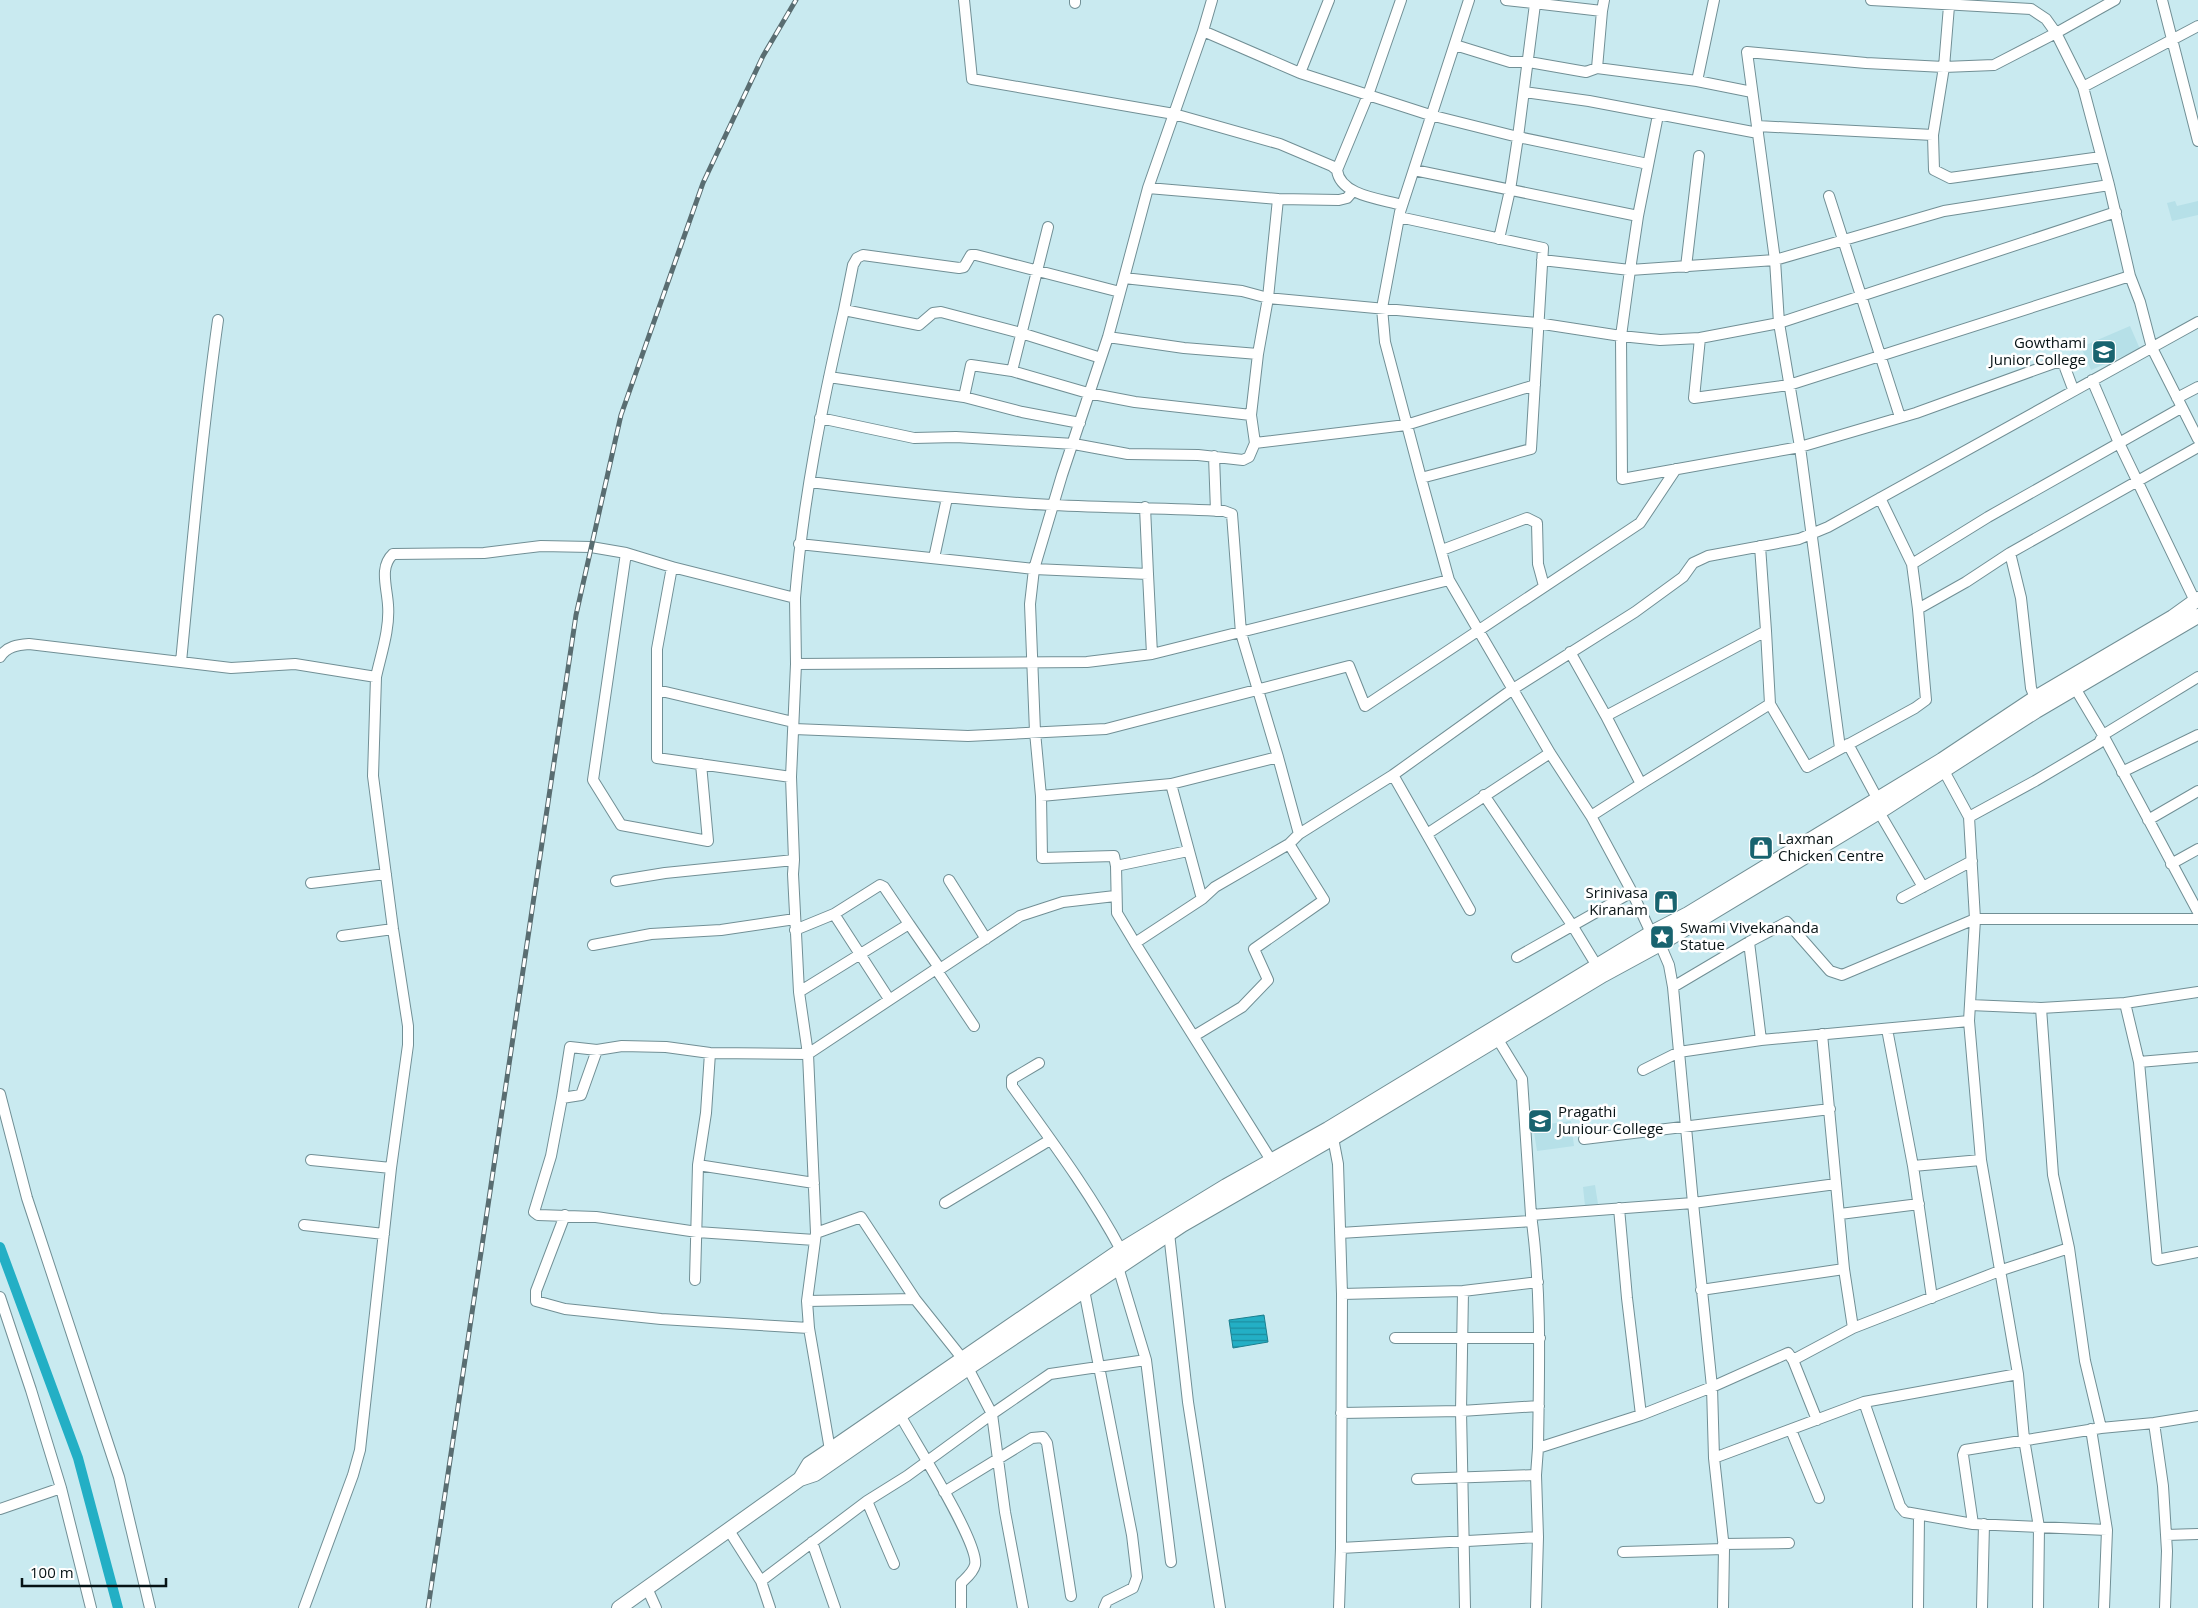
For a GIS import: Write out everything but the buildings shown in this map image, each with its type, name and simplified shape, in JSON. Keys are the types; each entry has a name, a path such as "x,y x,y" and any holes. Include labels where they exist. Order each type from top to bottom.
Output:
{"main road":[{"path":"800,1479 809,1464 830,1450 965,1363 1084,1290 1169,1233 1333,1138 1603,975 1656,939 1688,914 1942,760 2035,698 2173,617 2196,600"},
{"path":"619,1608 800,1479 815,1474 900,1415 965,1363 1121,1250 1271,1160 1328,1129 1597,966 1656,939 1879,812 2075,688 2198,616"}],"street":[{"path":"964,0 972,79 1172,118 1280,144 1337,170"},
{"path":"1212,0 1148,188 1108,337 1088,393 1074,444 1034,568 1030,604 1035,732 1041,796 1042,858 1111,855 1116,858 1116,896 1120,920 1271,1160"},
{"path":"1300,73 1329,0"},
{"path":"1401,0 1368,95 1337,170 1338,177 1350,195 1499,239 1543,248 1537,323 1531,449 1421,478"},
{"path":"1469,0 1400,210 1382,308 1385,342 1449,580 1550,753 1591,816 1632,892 1668,965 1673,987 1685,1126 1712,1388 1714,1458 1723,1546 1723,1608"},
{"path":"1506,0 1602,12"},
{"path":"1597,68 1604,0"},
{"path":"1697,81 1714,0"},
{"path":"1871,0 1950,6 2032,9 2046,18 2083,87 2116,212 2130,276 2140,302 2152,348 2198,439"},
{"path":"1877,798 1844,746 1780,323 1775,260 1747,52 1866,64 1944,67 1994,65 2056,34 2115,0"},
{"path":"2162,0 2196,126 2198,141"},
{"path":"1499,239 1510,190 1518,138 1535,4"},
{"path":"1950,6 1944,67 1933,135 1934,170 1950,178 2101,157"},
{"path":"2083,87 2198,26"},
{"path":"1203,31 1300,73 1430,115 1518,138 1648,164"},
{"path":"1454,45 1510,62 1529,62 1586,72 1597,68 1697,81 1752,92"},
{"path":"1524,92 1757,130 1933,135"},
{"path":"1658,115 1638,216 1621,336 1622,479 1800,447 1900,417 2054,363 2064,365 2073,390"},
{"path":"1686,267 1699,156"},
{"path":"1414,170 1638,216"},
{"path":"1542,260 1630,270 1775,260 1944,211 2109,186"},
{"path":"1148,188 1278,199 1339,200 1350,195"},
{"path":"1829,196 1900,417"},
{"path":"820,418 914,438 956,437 1074,444 1128,454 1214,456 1246,459 1255,443 1251,415 1258,354 1268,298 1278,199"},
{"path":"1124,278 1242,291 1268,298 1537,323 1621,336 1660,340 1700,338 1780,323 2116,212"},
{"path":"1012,371 1048,227"},
{"path":"830,1450 809,1328 807,1301 816,1236 808,1054 799,992 795,930 792,874 794,860 791,777 796,664 795,598 799,544 820,418 853,265 857,258 863,255 959,268 964,267 971,255 976,255 1120,292"},
{"path":"1700,338 1694,398 1789,384 2130,276"},
{"path":"844,310 918,325 933,313 941,312 1021,332 1101,358"},
{"path":"181,662 198,487 203,455 207,398 218,320"},
{"path":"1135,943 1202,900 1215,888 1289,844 1299,834 1393,775 1513,689 1635,612 1683,577 1693,563 1708,556 1799,539 1811,534 1880,498 2198,322"},
{"path":"1108,337 1184,348 1258,354"},
{"path":"964,396 971,364 1012,371 1088,393 1135,402 1251,415"},
{"path":"829,377 964,396 1022,412 1080,423"},
{"path":"2092,380 2119,443 2196,600"},
{"path":"1255,443 1406,424 1535,385"},
{"path":"1912,564 1988,517 2119,443 2179,403 2198,386"},
{"path":"1918,609 1966,582 2010,553 2198,448"},
{"path":"1214,456 1216,511"},
{"path":"657,690 794,726 968,736 1106,730 1349,666 1365,706 1640,523 1676,469"},
{"path":"810,482 947,498 1053,505 1145,507 1216,511 1232,514 1234,519 1241,633 1299,834"},
{"path":"934,558 947,498"},
{"path":"1760,546 1770,704 1807,767 1915,708 1926,700 1912,564 1880,498"},
{"path":"1145,507 1152,654"},
{"path":"1442,550 1527,518 1537,523 1538,564 1544,586"},
{"path":"799,544 1034,568 1148,574"},
{"path":"304,1608 357,1464 391,1168 408,1045 408,1026 373,776 376,677 388,626 389,607 384,568 388,559 393,554 484,553 541,546 591,547 626,553 672,567 795,598"},
{"path":"626,553 593,780 620,825 708,841 701,764"},
{"path":"2010,553 2021,598 2031,688 2035,698"},
{"path":"672,567 657,649 657,758 791,777"},
{"path":"796,664 1087,662 1152,654 1449,580"},
{"path":"1606,716 1766,631"},
{"path":"0,657 3,652 15,645 29,644 231,668 295,664 376,677"},
{"path":"1570,652 1642,784"},
{"path":"1969,817 2099,743 2104,735 2198,677"},
{"path":"2075,688 2104,735 2198,912"},
{"path":"1591,816 1770,704"},
{"path":"2122,772 2198,735"},
{"path":"1427,834 1550,753"},
{"path":"1041,796 1171,784 1278,757"},
{"path":"1944,771 1969,817 1975,918 1969,1021 1981,1160 2002,1270 2007,1313 2018,1374 2024,1439 2039,1527 2038,1608"},
{"path":"1393,775 1470,910"},
{"path":"1171,784 1202,900"},
{"path":"2148,820 2198,791"},
{"path":"1484,795 1572,925 1597,966"},
{"path":"1879,812 1923,888"},
{"path":"1194,1036 1242,1007 1268,980 1254,949 1324,900 1289,844"},
{"path":"2171,864 2198,849"},
{"path":"1116,866 1188,851"},
{"path":"616,880 794,860"},
{"path":"1902,898 1972,861"},
{"path":"311,883 386,874"},
{"path":"949,880 986,939"},
{"path":"795,930 834,914 880,885 884,887 940,969 1020,916 1063,902 1116,896"},
{"path":"1517,957 1632,892"},
{"path":"834,914 889,999"},
{"path":"1673,987 1787,922 1830,971 1842,974 1975,918 2198,919"},
{"path":"593,945 651,934 721,930 795,919"},
{"path":"799,992 908,924"},
{"path":"342,936 393,929"},
{"path":"1749,942 1761,1040"},
{"path":"974,1026 936,969 808,1054 710,1053 666,1047 622,1046 598,1050 570,1047 551,1156 534,1212 538,1215 596,1217 697,1232 816,1236 861,1217 915,1299 965,1363 992,1414 1004,1512 1022,1608"},
{"path":"1970,1005 2041,1008 2125,1003 2198,992"},
{"path":"2125,1003 2139,1062 2157,1260 2198,1252"},
{"path":"2041,1008 2053,1175 2069,1248 2096,1429 2107,1530 2104,1608"},
{"path":"1643,1070 1679,1052 1761,1040 1969,1021"},
{"path":"1887,1029 1913,1166 1932,1298"},
{"path":"1822,1034 1844,1268 1852,1328"},
{"path":"1497,1038 1522,1078 1538,1282 1540,1338 1536,1475 1538,1537 1536,1608"},
{"path":"562,1098 581,1095 598,1050"},
{"path":"695,1280 698,1165 706,1112 710,1053"},
{"path":"2139,1062 2198,1056"},
{"path":"1039,1063 1012,1079 1011,1083 1107,1225 1121,1250"},
{"path":"0,1094 27,1198 119,1477 150,1608"},
{"path":"1584,1139 1830,1109"},
{"path":"1333,1138 1338,1164 1342,1294 1340,1608"},
{"path":"945,1203 1050,1140"},
{"path":"311,1160 391,1168"},
{"path":"1913,1166 1981,1160"},
{"path":"698,1165 814,1184"},
{"path":"1340,1233 1693,1203 1836,1184"},
{"path":"1840,1214 1919,1204"},
{"path":"1619,1208 1627,1298 1641,1415"},
{"path":"565,1215 536,1291 536,1301 565,1309 661,1319 809,1328"},
{"path":"304,1225 384,1234"},
{"path":"1169,1233 1188,1402 1220,1608"},
{"path":"1793,1360 1852,1328 2002,1270 2069,1248"},
{"path":"1118,1267 1146,1360 1171,1562"},
{"path":"1702,1290 1844,1268"},
{"path":"1342,1294 1462,1291 1538,1282"},
{"path":"1084,1290 1132,1535 1137,1577 1133,1588 1107,1601 1104,1608"},
{"path":"1462,1291 1461,1411 1465,1608"},
{"path":"0,1296 32,1390 61,1488 91,1608"},
{"path":"807,1301 915,1299"},
{"path":"1395,1338 1462,1336 1540,1338"},
{"path":"1538,1448 1641,1415 1712,1388 1784,1354 1789,1354 1793,1360 1817,1420"},
{"path":"761,1581 867,1501 907,1476 1050,1374 1146,1360"},
{"path":"1714,1458 1864,1402 2018,1374"},
{"path":"1864,1402 1900,1506 1905,1512 1919,1516 1973,1524 2107,1530"},
{"path":"1341,1413 1461,1411 1538,1406"},
{"path":"900,1415 944,1492 974,1552 975,1564 972,1572 961,1583 961,1608"},
{"path":"1973,1524 1963,1452 1968,1448 2096,1429 2154,1424 2198,1416"},
{"path":"2154,1424 2163,1486 2166,1535 2166,1608"},
{"path":"1791,1430 1819,1498"},
{"path":"944,1492 1032,1438 1042,1437 1047,1443 1071,1596"},
{"path":"1417,1479 1536,1475"},
{"path":"0,1508 61,1488"},
{"path":"867,1501 894,1564"},
{"path":"1918,1608 1919,1516"},
{"path":"1982,1608 1984,1524"},
{"path":"728,1529 761,1581 770,1608"},
{"path":"2166,1535 2198,1534"},
{"path":"1341,1548 1538,1537"},
{"path":"812,1542 835,1608"},
{"path":"1623,1552 1789,1542"},
{"path":"647,1588 656,1608"}],"shaded area":[{"path":"2175,201 2177,206 2198,201 2198,215 2172,221 2167,203"},
{"path":"2130,326 2140,349 2091,370 2081,347"},
{"path":"1571,1121 1574,1146 1537,1151 1533,1126"},
{"path":"1595,1185 1598,1204 1585,1206 1583,1187"}],"water":[{"path":"1264,1315 1268,1342 1233,1348 1229,1320"}],"waterway":[{"path":"0,1247 78,1458 118,1608"}],"railway":[{"path":"428,1608 576,615 621,415 703,183 763,56 796,0"}],"place":[{"name":"Gowthami Junior College","path":"2104,352"},
{"name":"Laxman Chicken Centre","path":"1761,848"},
{"name":"Srinivasa Kiranam","path":"1666,902"},
{"name":"Swami Vivekananda Statue","path":"1662,937"},
{"name":"Pragathi Juniour College","path":"1540,1121"}]}
